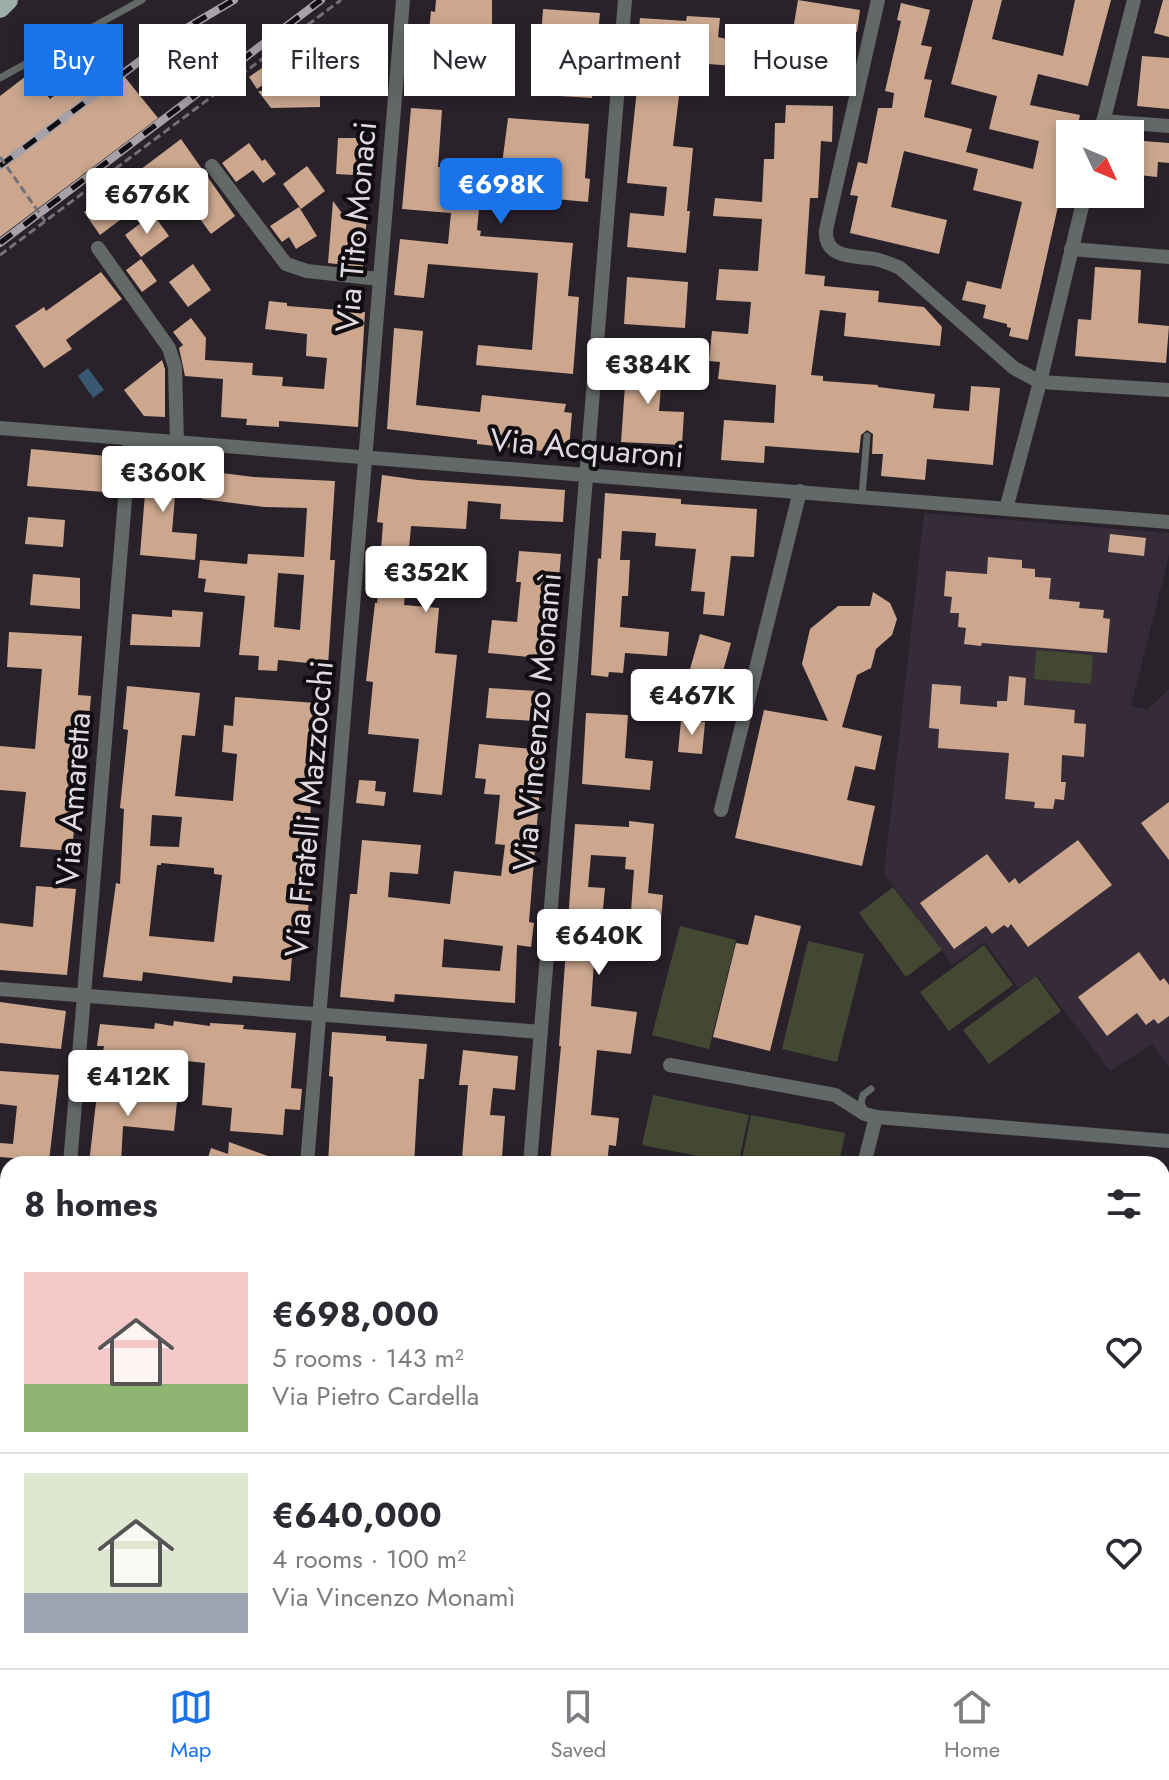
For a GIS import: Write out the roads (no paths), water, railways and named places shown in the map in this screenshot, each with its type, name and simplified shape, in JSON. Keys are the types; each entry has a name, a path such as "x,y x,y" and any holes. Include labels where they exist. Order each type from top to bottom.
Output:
{"main road":[{"path":"0,8 8,0"}],"street":[{"name":"Via Tito Monaci","path":"365,459 403,0"},
{"name":"Via Vincenzo Monamì","path":"531,1156 625,0"},
{"path":"878,0 826,239 840,255 879,260 900,268 1014,368 1040,382 1169,390"},
{"path":"1103,120 1134,0"},
{"path":"1144,127 1169,126"},
{"path":"212,166 286,264 307,271 379,279"},
{"path":"1006,509 1081,208"},
{"path":"98,248 169,348 175,367 177,442"},
{"path":"1071,249 1169,257"},
{"name":"Via Acquaroni","path":"0,428 1169,522"},
{"name":"Via Amaretta","path":"71,1156 130,439"},
{"name":"Via Fratelli Mazzocchi","path":"308,1156 365,459"},
{"path":"721,810 800,491"},
{"path":"0,989 541,1032"},
{"path":"670,1065 835,1095 871,1115 1169,1141"},
{"path":"865,1156 871,1115"}],"lane":[{"path":"0,78 142,0"},
{"path":"862,496 867,436"},
{"path":"871,1089 863,1095 861,1103 871,1115"}],"water":[{"path":"88,368 104,390 93,398 78,376"}],"railway":[{"path":"0,166 173,36 234,0"},
{"path":"0,243 321,0"}]}
